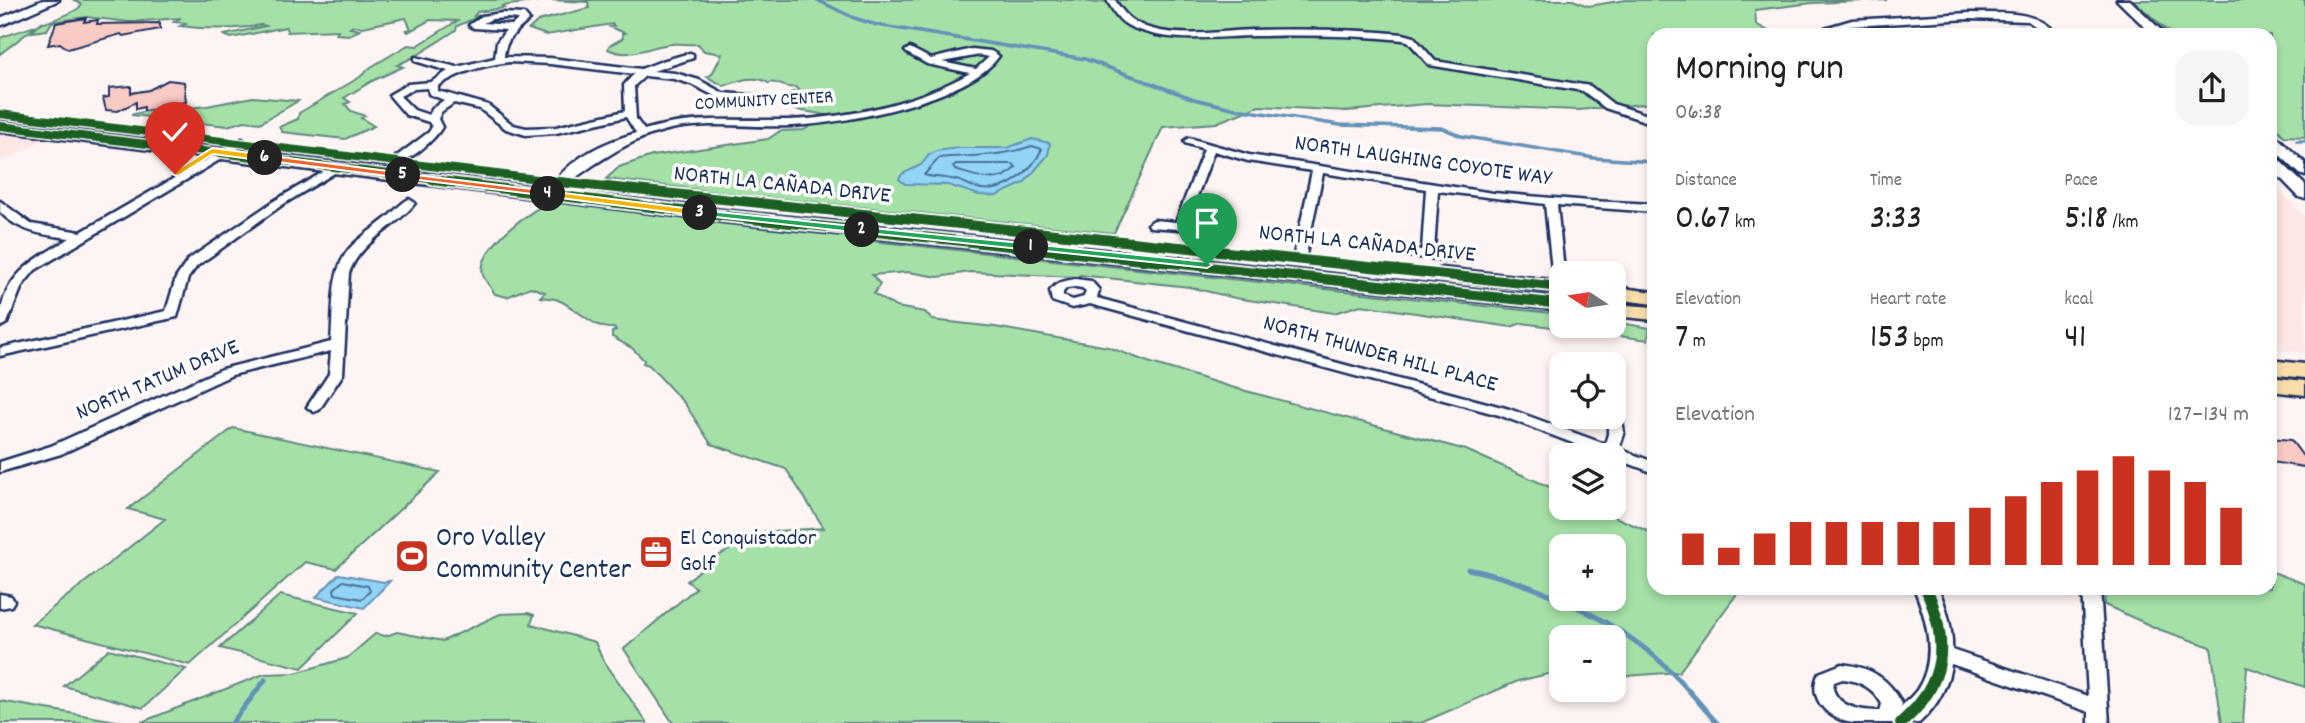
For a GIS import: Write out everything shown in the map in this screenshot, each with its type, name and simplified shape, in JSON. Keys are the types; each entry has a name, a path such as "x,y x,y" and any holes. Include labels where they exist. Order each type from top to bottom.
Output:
{"main road":[{"path":"0,22 53,0"},
{"path":"2123,0 2153,28"},
{"path":"2107,1 2135,28"},
{"name":"NORTH LA CAÑADA DRIVE","path":"0,114 1549,303"},
{"name":"NORTH LA CAÑADA DRIVE","path":"0,126 723,216 1549,278"},
{"path":"2277,145 2305,171"},
{"path":"2277,166 2305,194"},
{"path":"1626,294 1647,297"},
{"path":"1626,311 1647,313"},
{"path":"2277,368 2305,371"},
{"path":"2277,385 2305,388"},
{"path":"1894,721 1915,712 1928,695 1940,671 1943,654 1937,614 1929,595"}],"street":[{"path":"1111,0 1128,23 1177,35 1271,33 1403,37 1411,39 1432,63 1437,65 1586,88 1609,106 1647,119"},
{"path":"1830,28 1852,23 1954,16 2030,18 2046,28"},
{"path":"500,61 498,49 514,29"},
{"path":"911,51 930,62 977,72 993,60 993,54 977,52 930,62"},
{"path":"642,134 631,119 629,85 643,72 690,56"},
{"path":"433,119 415,117 407,112 394,95 412,86 433,85 458,71 500,61 534,58 675,76 695,82 721,96 763,99"},
{"path":"418,59 458,71"},
{"name":"COMMUNITY CENTER","path":"560,182 587,155 606,145 642,134 677,125 804,122 852,114 927,95 977,72"},
{"path":"433,85 433,92 451,100 489,109 507,126 533,132 631,113"},
{"path":"433,119 438,110 451,100"},
{"path":"397,161 433,134 437,127 433,119"},
{"name":"NORTH LAUGHING COYOTE WAY","path":"1189,141 1209,149 1318,170 1432,187 1551,202 1647,208"},
{"path":"0,323 22,275 43,258 218,152 242,142"},
{"path":"1180,226 1209,149"},
{"path":"0,352 172,314 182,278 192,263 307,184 337,167"},
{"path":"1299,259 1318,170"},
{"path":"1428,254 1432,187"},
{"path":"314,407 335,374 343,273 348,259 364,242 402,212 409,202"},
{"path":"1551,202 1555,261"},
{"path":"0,205 18,224 28,228 80,236"},
{"path":"1154,224 1203,228"},
{"path":"1401,251 1454,257"},
{"name":"NORTH THUNDER HILL PLACE","path":"1090,300 1504,412 1586,443"},
{"name":"NORTH TATUM DRIVE","path":"0,467 56,450 228,372 338,345"},
{"name":"NORTH THUNDER HILL PLACE","path":"1626,458 1647,465"},
{"path":"1943,654 2098,715 2091,595"}],"shaded area":[{"path":"0,134 46,139 0,162"},
{"path":"2277,188 2305,217 2305,353 2277,350"}],"green space":[{"path":"74,0 548,0 477,12 474,16 482,15 457,26 456,30 416,56 397,65 403,67 344,98 350,102 345,104 351,111 365,116 361,118 374,126 345,139 282,132 279,127 298,119 299,113 360,77 371,67 408,45 417,46 457,21 430,20 408,32 406,30 411,29 406,18 363,27 353,26 350,28 360,30 349,35 336,34 338,30 287,32 286,27 231,38 224,35 266,26 206,28 180,26 187,23 174,22 181,18 129,22 86,17 52,22 47,30 32,32 39,25 77,10 82,5"},
{"path":"549,0 1078,0 1096,3 1112,0 1573,0 1588,6 1626,0 1887,0 1812,3 1755,10 1756,24 1763,28 1647,28 1647,104 1578,110 1427,104 1347,111 1259,106 1216,123 1163,127 1114,233 606,179 619,167 652,156 768,139 780,131 804,130 827,115 791,109 794,105 789,105 797,96 791,93 799,90 795,87 758,79 741,80 724,86 707,77 712,74 722,54 704,51 698,44 671,44 624,53 608,49 623,38 622,34 625,33 610,27 614,26 612,24 546,35 529,29 538,21 589,8 588,2"},
{"path":"2133,0 2305,0 2305,137 2284,136 2277,129 2277,28 2164,28"},
{"path":"37,25 0,54 0,38"},
{"path":"253,97 298,101 260,123 245,121 227,126 131,115 157,108 158,111 207,106"},
{"path":"556,201 863,236 864,240 1549,313 1549,327 1522,323 1511,327 1361,305 1334,313 1235,298 1189,287 1080,275 970,272 938,277 908,272 872,275 880,284 874,294 896,307 925,312 932,320 995,327 1108,347 1231,387 1466,450 1549,487 1549,520 1622,520 1647,531 1647,595 1736,595 1679,672 1626,676 1626,625 1549,625 1549,674 1518,681 1421,723 673,723 624,649 696,588 687,581 715,558 761,532 824,528 786,469 711,444 685,404 649,365 643,363 644,360 632,348 612,337 612,332 616,330 614,328 592,322 558,300 540,297 545,292 530,287 507,297 495,294 483,275 483,265 497,241 522,219"},
{"path":"1626,324 1647,328 1647,340 1626,337"},
{"path":"233,428 440,472 336,569 305,562 190,665 32,624 165,519 128,509"},
{"path":"2277,574 2305,584 2305,687 2247,667 2243,723 2222,723 2211,647 2158,629 2105,605 2104,595 2277,595"},
{"path":"280,595 358,613 302,668 220,648"},
{"path":"500,614 534,615 531,624 595,642 602,658 647,723 139,723 264,674 295,673 347,658 375,634 386,636 397,632 443,641"},
{"path":"109,649 186,669 143,708 64,686"},
{"path":"0,701 128,723 0,723"}],"water":[{"path":"1032,139 1050,143 1048,155 1024,183 996,196 979,195 948,185 905,184 899,179 902,174 921,165 936,151 1007,148"},
{"path":"339,574 390,581 364,608 316,597"}],"building":[{"path":"86,18 84,22 98,20 97,24 160,23 160,29 123,36 121,34 68,49 60,43 48,45 56,23"},
{"path":"168,80 184,82 186,102 179,103 179,107 144,111 144,107 136,109 136,102 118,111 106,110 103,98 109,97 109,88 131,86 131,93 149,90"},
{"path":"2277,439 2291,440 2305,459 2305,467 2277,463"}],"waterway":[{"path":"817,0 854,18 877,25 1085,59 1194,99 1236,109 1340,125 1442,128 1461,136 1594,158 1647,162"},
{"path":"2297,141 2305,141"},
{"path":"1468,569 1545,593 1620,631 1669,670 1717,723"},
{"path":"232,723 265,680"}],"cycle path":[{"path":"0,114 657,194 1549,286"},
{"path":"0,126 723,216 1549,303"},
{"path":"1901,723 1928,694 1940,661 1939,625 1929,595"}],"place":[{"name":"El Conquistador Golf","path":"656,552"},
{"name":"Oro Valley Community Center","path":"412,556"}],"route":[{"path":"175,174 212,151 723,216 1207,265"}]}
